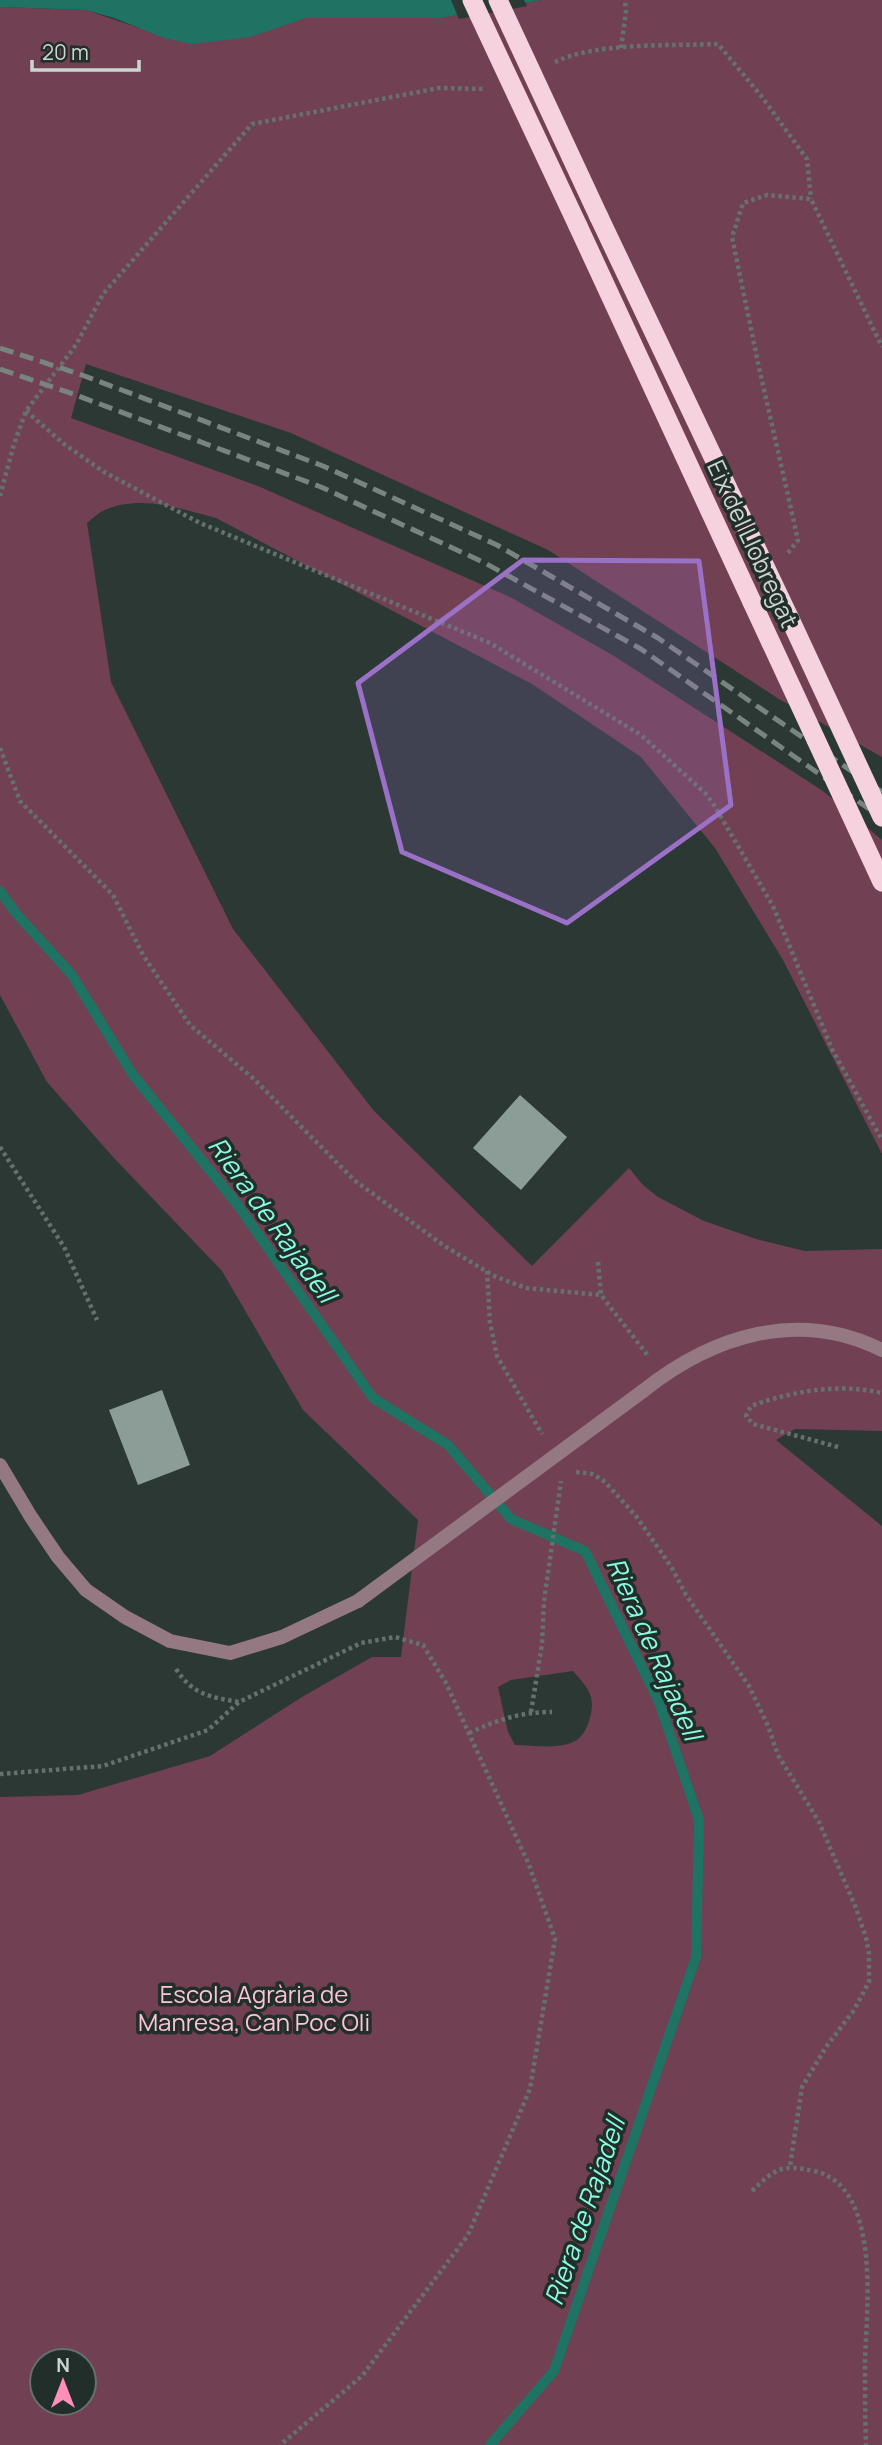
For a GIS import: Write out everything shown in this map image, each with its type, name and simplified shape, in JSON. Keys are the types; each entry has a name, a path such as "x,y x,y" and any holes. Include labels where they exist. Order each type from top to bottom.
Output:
{"highway":[{"name":"Eix del Llobregat","path":"472,0 882,882"},
{"name":"Eix del Llobregat","path":"498,0 882,817"}],"street":[{"path":"0,1465 58,1557 86,1590 125,1617 170,1641 230,1653 282,1637 358,1601 685,1360 741,1337 781,1330 813,1330 845,1336 882,1350"}],"path":[{"path":"621,48 625,0"},
{"path":"547,66 571,54 621,48 718,44 762,97 807,159 811,199 882,348"},
{"path":"0,496 26,411 76,345 103,294 252,124 439,88 482,90 495,86"},
{"path":"765,570 782,560 798,540 732,237 743,203 767,195 811,199"},
{"path":"26,411 64,444 104,472 200,523 490,643 652,744 705,793 767,894 832,1049 882,1140"},
{"path":"0,748 20,801 113,895 143,955 190,1025 254,1079 354,1180 443,1245 487,1271 526,1288 601,1295"},
{"path":"0,1147 64,1247 97,1320"},
{"path":"598,1262 601,1295 641,1347"},
{"path":"487,1271 490,1323 497,1356 545,1441"},
{"path":"838,1447 753,1424 746,1416 751,1406 814,1389 869,1390 882,1393"},
{"path":"569,1471 593,1474 617,1492 672,1568 686,1595 749,1686 785,1769 819,1822 866,1938 869,1982 854,2010 826,2047 802,2087 790,2166"},
{"path":"531,1712 542,1644 544,1601 562,1486"},
{"path":"0,1774 103,1766 208,1730 239,1702 361,1643 395,1637 423,1645 446,1683 529,1865 555,1939 530,2089 468,2235 362,2375 280,2445"},
{"path":"170,1641 172,1663 186,1684 208,1696 239,1702"},
{"path":"468,1733 499,1719 531,1712 552,1712"},
{"path":"752,2191 771,2174 790,2166 831,2176 857,2210 867,2262 866,2445"}],"highlighted area":[{"path":"523,560 699,561 731,805 567,923 402,852 358,683"}],"green space":[{"name":"Escola Agrària de Manresa, Can Poc Oli","path":"542,0 882,0 882,757 779,699 548,550 291,433 86,364 71,418 258,486 512,598 614,656 823,791 882,840 882,1154 783,960 715,848 641,757 532,684 216,518 175,507 132,503 103,511 87,523 111,682 233,929 374,1111 532,1266 629,1168 643,1185 658,1197 704,1221 756,1239 805,1251 882,1249 882,1431 795,1429 776,1440 882,1526 882,2445 0,2445 0,1797 78,1795 210,1756 302,1697 372,1657 401,1657 418,1520 303,1410 222,1271 113,1157 47,1082 0,995 0,7 86,10 139,28 278,27 306,18 441,18","holes":["573,1671 588,1689 592,1707 587,1726 579,1738 561,1745 515,1745 508,1732 498,1687 511,1680"]}],"shaded area":[{"path":"0,0 542,0 441,18 306,18 250,37 192,44 164,38 86,10 0,7"}],"pier":[{"path":"451,0 524,0 527,6 459,19"}],"building":[{"path":"520,1095 567,1137 521,1190 473,1148"},
{"path":"162,1390 190,1465 138,1485 109,1410"}],"waterway":[{"name":"Riera de Rajadell","path":"0,891 15,912 72,975 133,1075 237,1204 373,1398 448,1445 511,1519 585,1551 659,1702 699,1820 696,1957 554,2371 490,2445"}],"railway":[{"path":"0,348 82,375 323,466 497,545 658,638 882,792"},
{"path":"0,369 321,487 485,563 641,649 882,818"}]}
